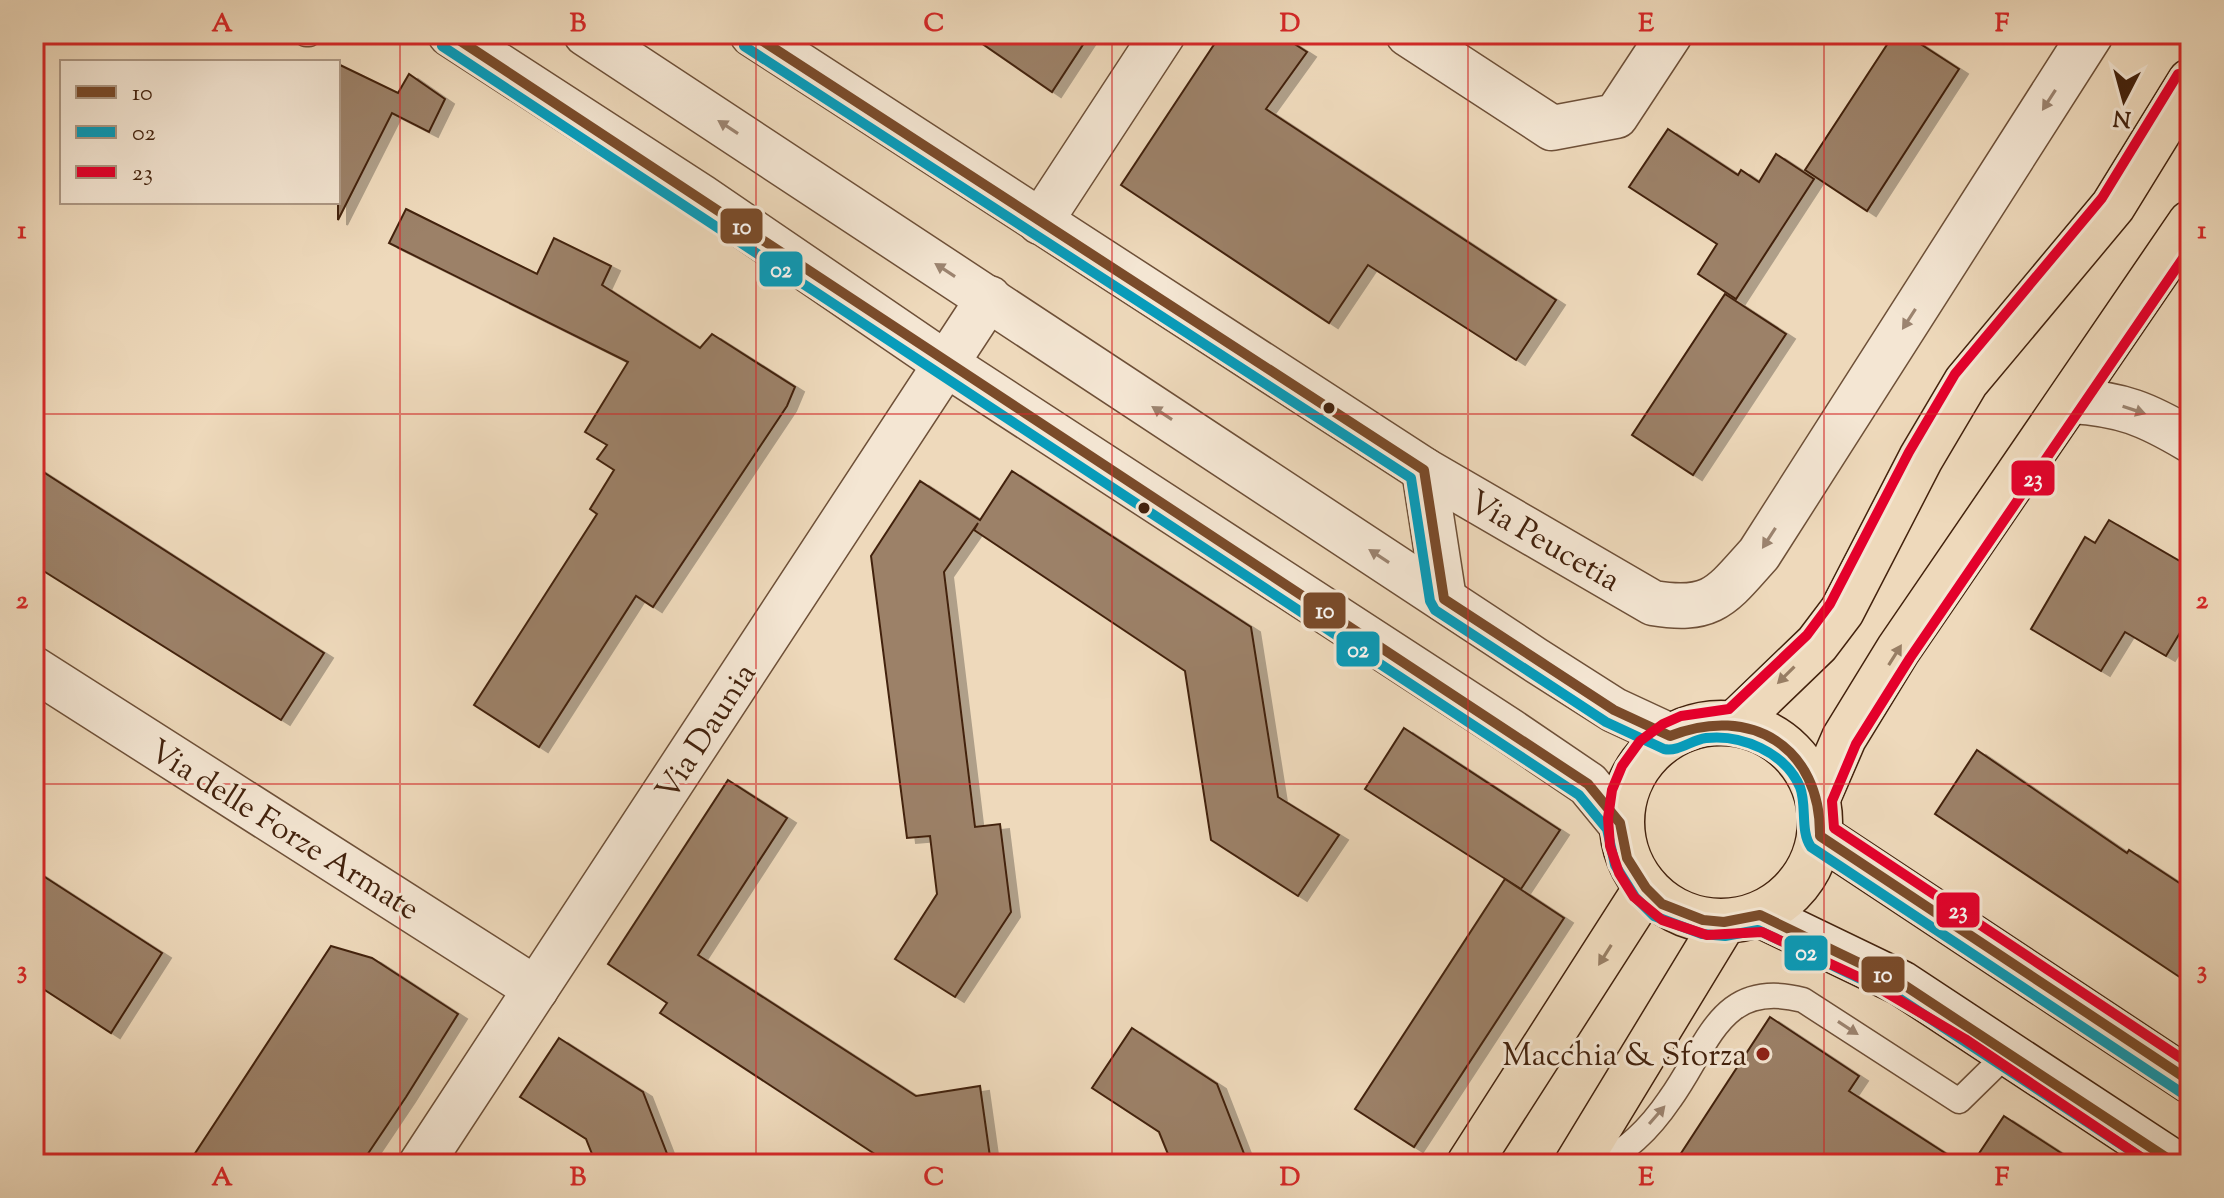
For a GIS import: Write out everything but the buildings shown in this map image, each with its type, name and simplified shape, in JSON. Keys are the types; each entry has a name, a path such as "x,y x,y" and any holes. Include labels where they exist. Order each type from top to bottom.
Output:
{"main road":[{"path":"1735,723 1817,644 1842,611 1921,458 1966,382 2113,206 2190,81"},
{"path":"1819,817 1807,771 1788,748 1763,732 1735,723 1701,724 1670,736 1644,758 1626,788 1620,823 1627,858 1646,888 1681,914 1742,918 1789,896 1810,869 1819,817 1844,738 1898,650 2190,223"},
{"path":"1469,1164 1646,888"},
{"path":"1577,1164 1742,918"}],"street":[{"path":"450,34 700,196 946,364 1510,731 1588,784 1620,823"},
{"path":"586,34 1614,710 1670,736"},
{"name":"Via Peucetia","path":"752,34 1424,470 1653,603 1685,608 1722,595 1759,554 2091,34"},
{"path":"1040,222 1163,34"},
{"path":"1408,34 1552,128 1616,116 1670,34"},
{"name":"Via Daunia","path":"421,1164 989,298"},
{"path":"2071,401 2113,404 2146,414 2190,440"},
{"path":"1424,470 1444,599"},
{"name":"Via delle Forze Armate","path":"34,669 536,989"},
{"path":"1819,817 2190,1081"},
{"path":"1742,918 1901,983 2176,1164"}],"lane":[{"path":"1598,1164 1624,1152 1670,1100 1720,1020 1734,1006 1755,996 1783,994 1803,1000 1959,1101 2009,1052"}],"transit line":[{"name":"10","path":"450,34 1588,784 1620,823 1627,858 1646,888 1662,904 1703,920 1724,922 1760,915 1901,983 2176,1164"},
{"name":"10","path":"752,34 1424,470 1444,599 1614,710 1670,736 1700,727 1728,726 1753,730 1776,741 1794,757 1808,778 1817,805 1820,836 2190,1081"},
{"name":"02","path":"442,46 1579,795 1607,829 1615,865 1635,897 1654,916 1702,934 1725,936 1758,930 1894,995 2151,1164"},
{"name":"02","path":"744,46 1411,478 1430,601 1435,610 1606,722 1664,749 1675,749 1706,738 1719,738 1747,743 1773,755 1784,764 1800,787 1806,834 1811,847 2182,1093"},
{"name":"23","path":"2151,1164 1965,1039 1865,980 1762,932 1707,935 1662,920 1634,897 1619,873 1610,846 1608,818 1612,790 1622,766 1640,741 1663,724 1681,716 1729,709 1807,635 1830,604 1909,452 1955,374 2102,198 2178,74"},
{"name":"23","path":"2190,248 1910,658 1856,744 1832,801 1834,828 2190,1064"}],"place":[{"name":"Macchia & Sforza","path":"1763,1054"}]}
